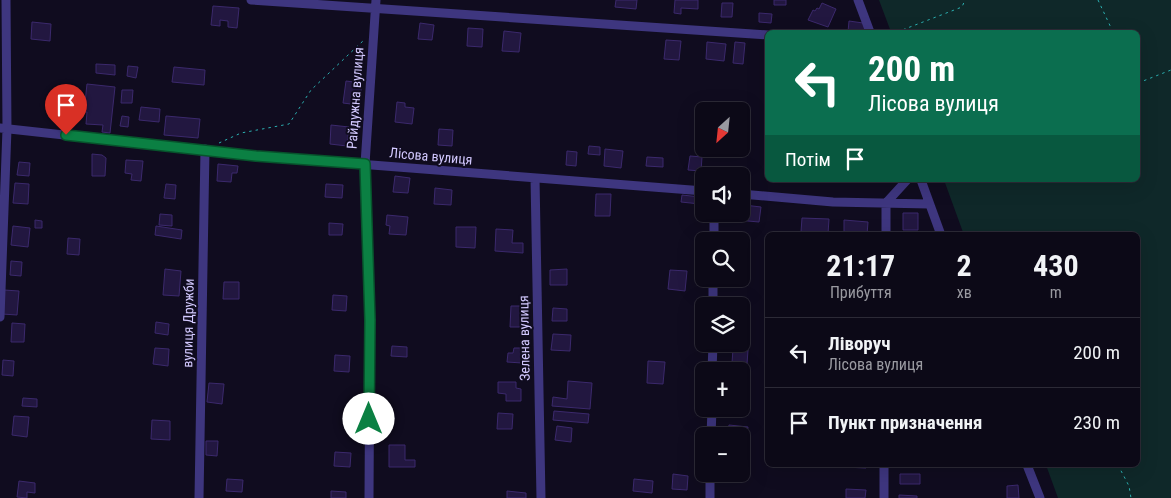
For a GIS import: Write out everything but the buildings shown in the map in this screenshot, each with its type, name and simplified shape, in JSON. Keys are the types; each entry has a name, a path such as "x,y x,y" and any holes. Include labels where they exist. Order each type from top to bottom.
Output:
{"street":[{"path":"0,317 6,0"},
{"path":"251,0 376,5 765,35"},
{"path":"858,0 869,30"},
{"name":"Райдужна вулиця","path":"369,498 370,320 365,164 376,5"},
{"name":"Лісова вулиця","path":"4,128 256,156 695,190"},
{"name":"вулиця Дружби","path":"199,498 205,149"},
{"name":"Зелена вулиця","path":"535,178 541,498"},
{"path":"886,232 886,203 905,182"},
{"path":"922,182 940,232"},
{"path":"750,195 833,202 929,204"},
{"path":"884,467 884,498"},
{"path":"1028,467 1040,498"},
{"path":"710,482 710,498"}],"path":[{"path":"902,30 962,6 965,0"},
{"path":"1098,0 1111,30"},
{"path":"205,149 241,134 289,124 310,90 374,30"},
{"path":"1140,82 1171,70"},
{"path":"1119,467 1129,486 1131,498"}],"green space":[{"path":"879,0 1171,0 1171,498 1058,498 1047,467 1140,467 1140,232 963,232 945,182 1140,182 1140,30 890,30"}],"route":[{"path":"66,135 256,156 365,164 370,320 369,419"}]}
